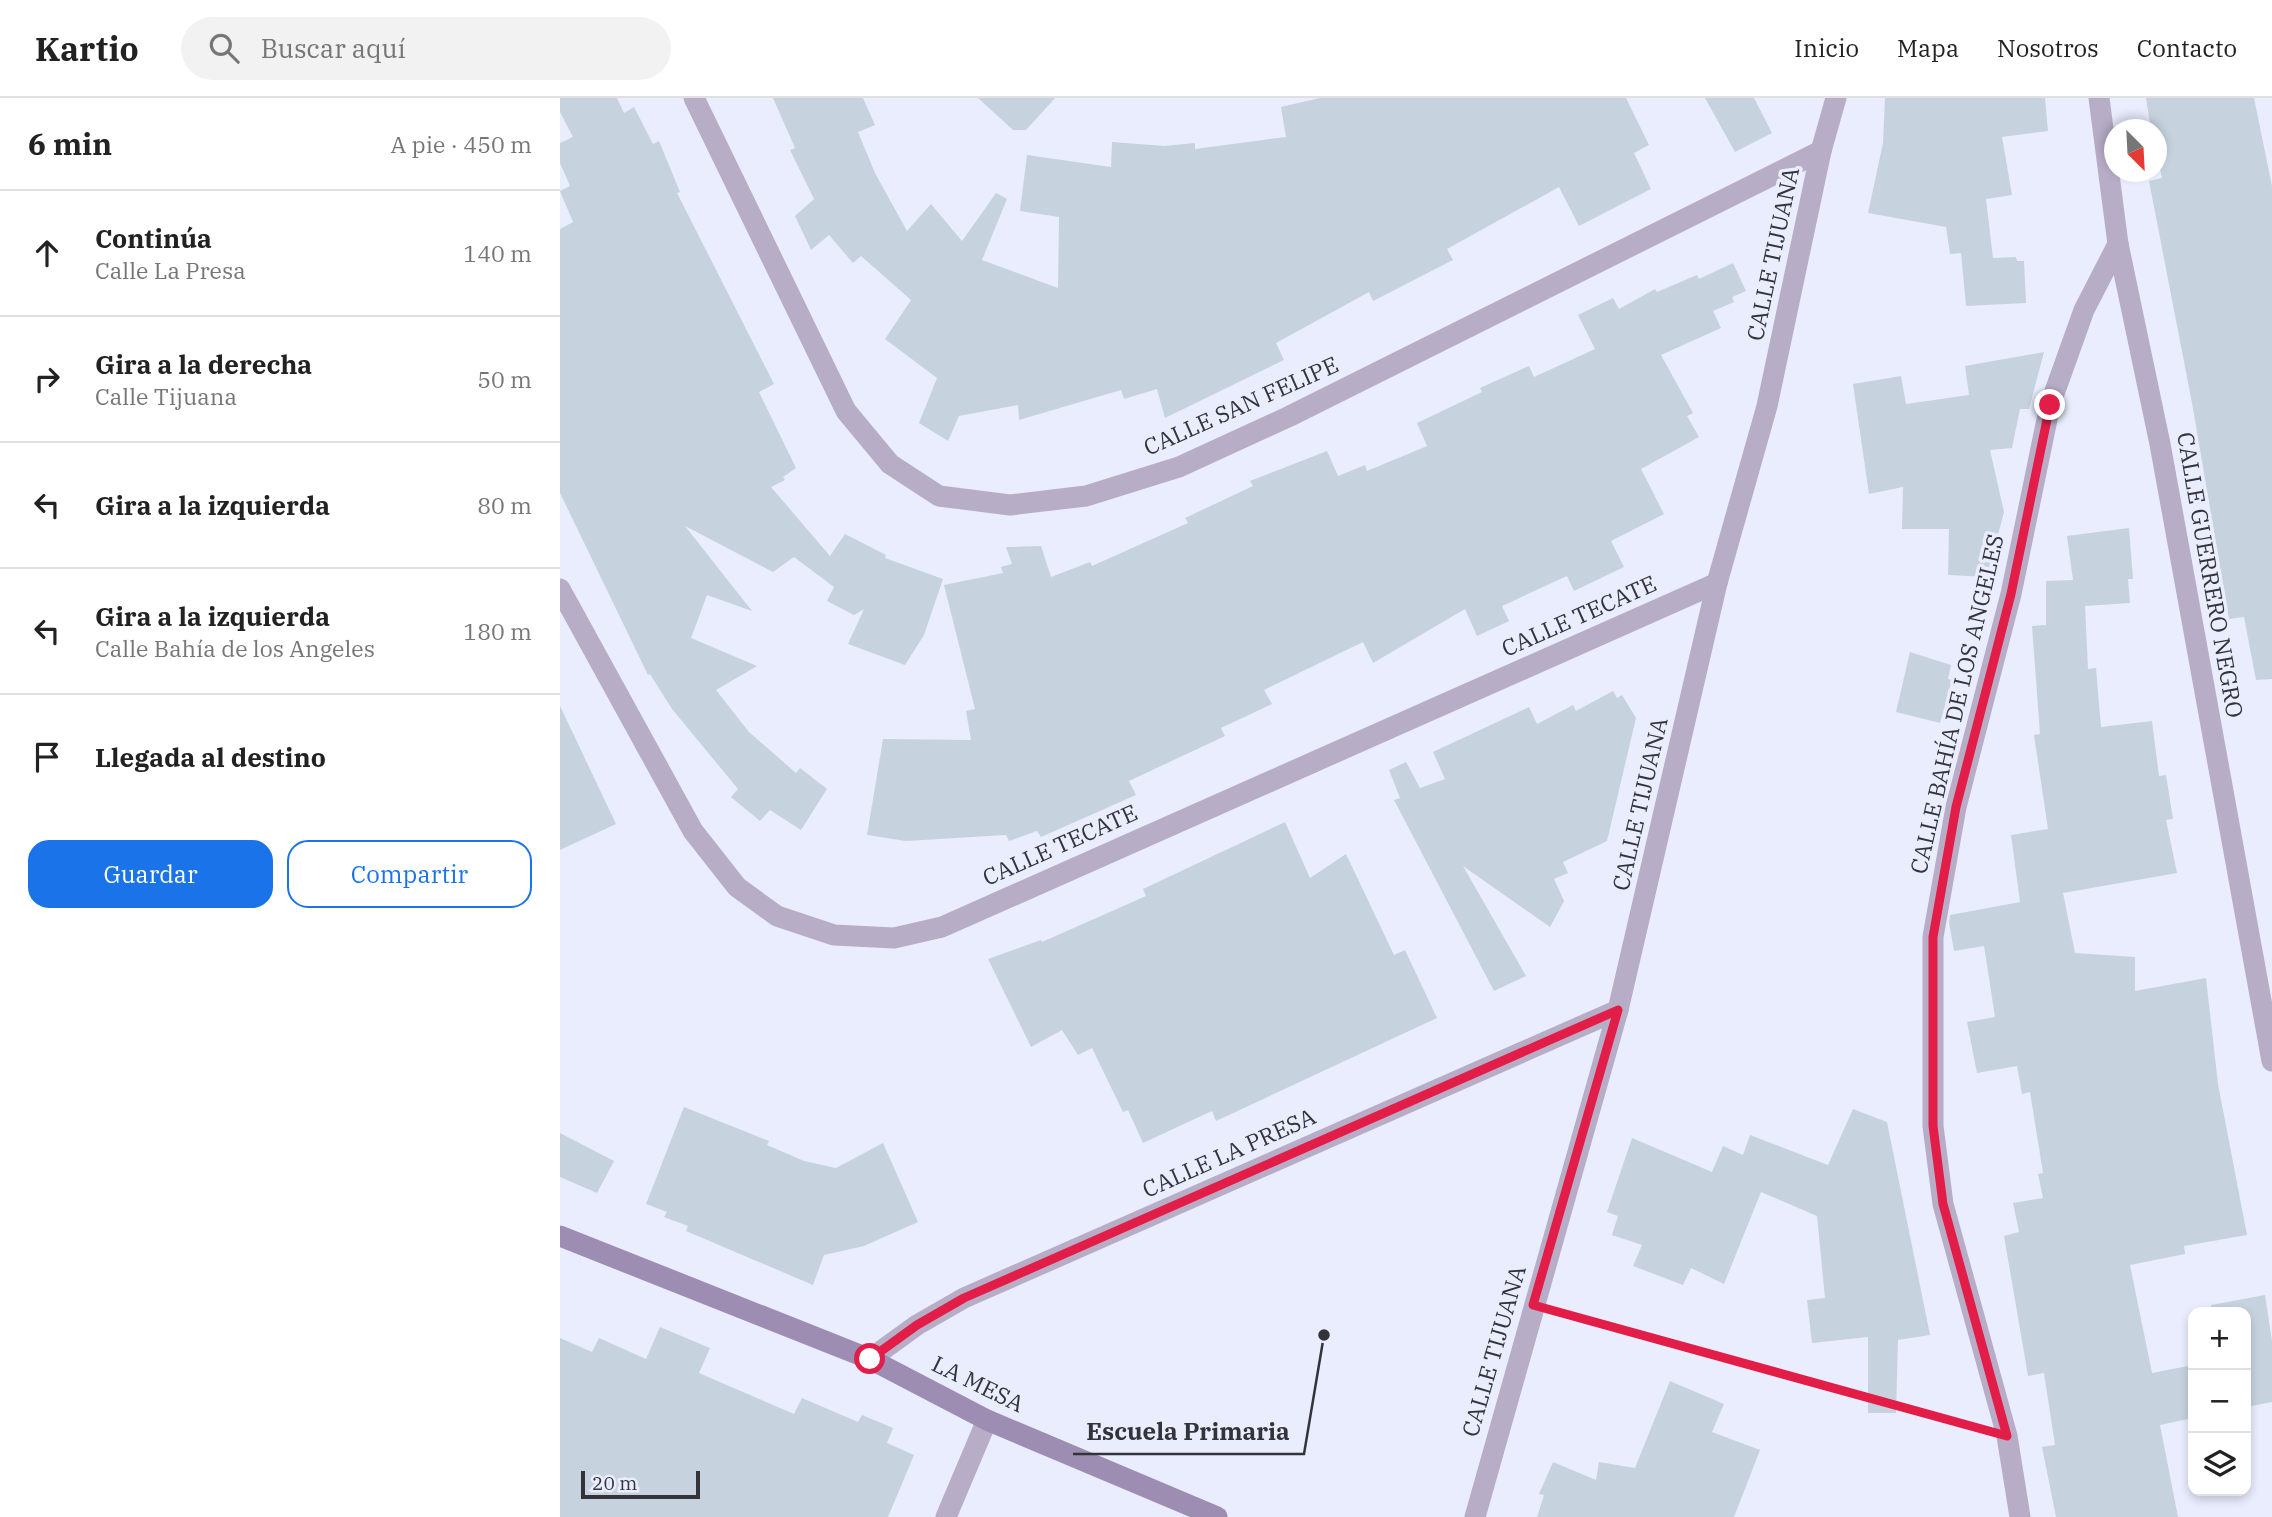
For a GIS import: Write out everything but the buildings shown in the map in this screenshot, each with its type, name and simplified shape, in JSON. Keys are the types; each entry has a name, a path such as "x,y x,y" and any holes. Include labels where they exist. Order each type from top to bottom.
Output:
{"main road":[{"name":"LA MESA","path":"560,1236 870,1359 987,1420 1217,1517"}],"street":[{"name":"CALLE SAN FELIPE","path":"694,98 846,411 890,464 939,496 1010,505 1086,496 1179,467 1290,416 1821,151"},
{"name":"CALLE TIJUANA","path":"1475,1517 1618,1010 1717,583 1767,405 1821,151 1836,98"},
{"name":"CALLE GUERRERO NEGRO","path":"2099,98 2118,244 2160,444 2272,1061"},
{"name":"CALLE BAHÍA DE LOS ANGELES","path":"2020,1517 2007,1436 1943,1204 1933,1126 1933,937 1956,807 2011,594 2050,405 2084,310 2118,244"},
{"name":"CALLE TECATE","path":"560,589 693,831 737,887 777,916 834,935 894,938 942,927 1717,583"},
{"name":"CALLE LA PRESA","path":"870,1359 917,1325 964,1298 1618,1010"},
{"path":"946,1517 987,1420"}],"path":[{"path":"1533,1305 2007,1436"}],"place":[{"name":"Escuela Primaria","path":"1324,1335"}],"route":[{"path":"870,1359 917,1325 964,1298 1618,1010 1533,1305 2007,1436 1943,1204 1933,1126 1933,937 1956,807 2011,594 2050,405"}]}
